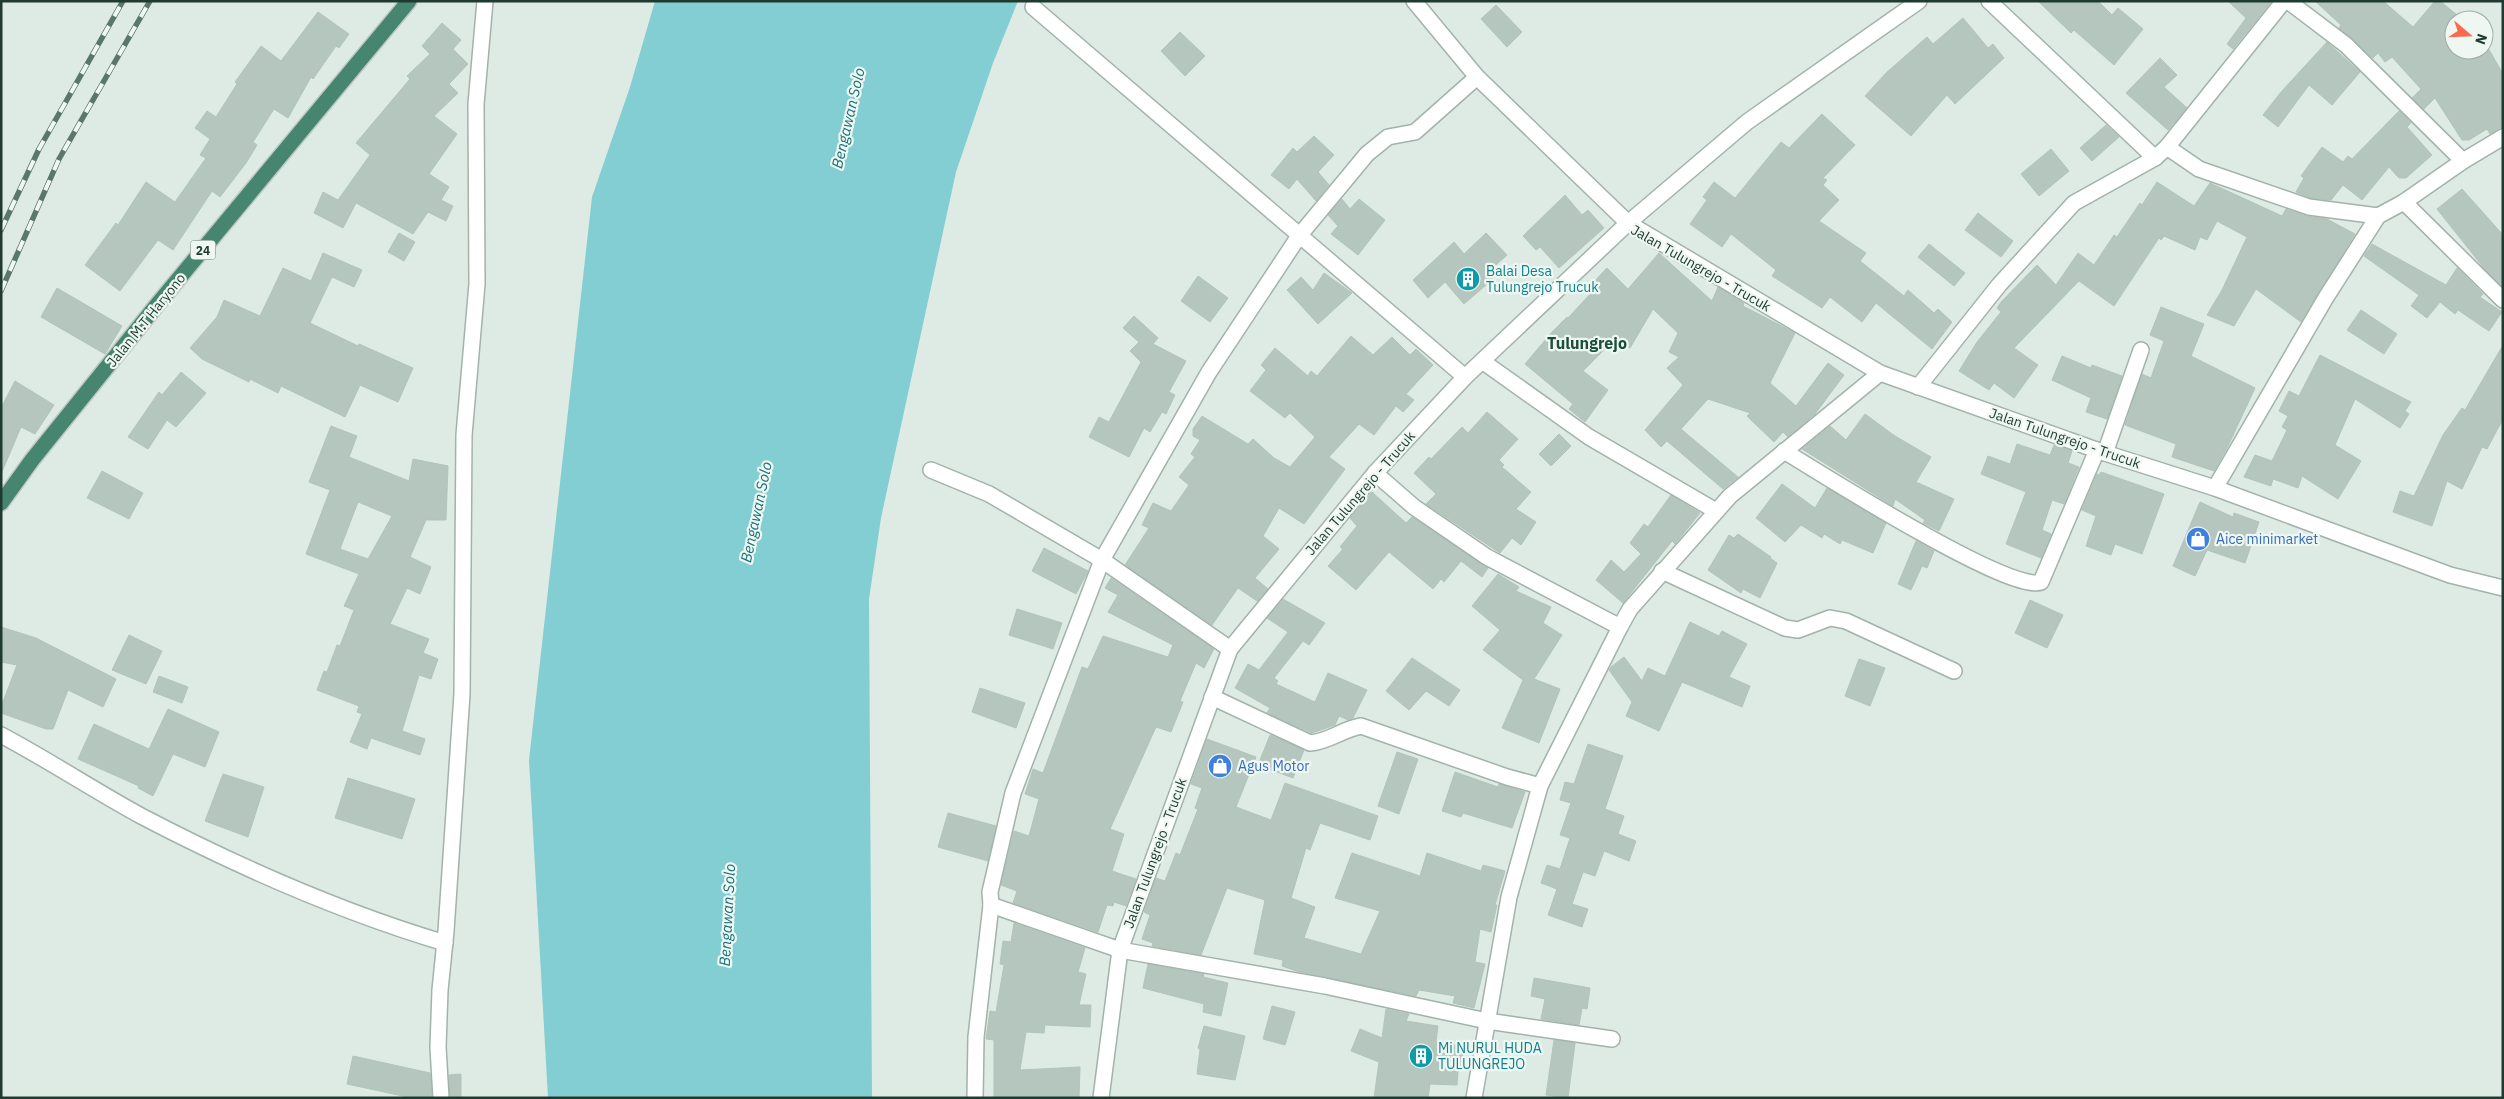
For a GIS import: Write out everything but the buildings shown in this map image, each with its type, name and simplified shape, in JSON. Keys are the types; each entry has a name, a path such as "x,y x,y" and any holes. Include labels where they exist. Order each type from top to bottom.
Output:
{"highway":[{"name":"Jalan M.T Haryono","path":"1,503 32,460 156,306 410,1"}],"street":[{"path":"441,1098 438,1047 440,990 445,943 462,694 464,434 477,284 476,104 485,1"},
{"path":"1414,1 1477,77 1628,223 1747,122 1919,1"},
{"path":"1989,1 2155,158"},
{"path":"1918,387 1999,285 2074,203 2155,158 2167,147 2286,1 2346,45 2463,161"},
{"path":"1033,7 1465,377"},
{"path":"975,1098 976,1037 991,905 990,892 1013,793 1102,560 1209,372 1299,236 1377,143 1388,137 1415,132 1477,77"},
{"path":"2215,488 2325,299 2378,216 2404,202 2502,136"},
{"path":"2167,147 2199,169 2309,207 2378,216"},
{"path":"2404,202 2503,300"},
{"name":"Jalan Tulungrejo - Trucuk","path":"1101,1098 1120,950 1230,648 1375,473 1465,377 1628,223 1880,373 2101,452 2215,488 2450,574 2503,588"},
{"path":"1784,451 1947,549 2017,578 2037,584 2042,582 2101,452 2141,350"},
{"path":"1482,361 1589,437 1716,511"},
{"path":"1474,1098 1509,896 1540,786 1630,609 1730,496 1880,373"},
{"path":"931,470 989,494 1102,560 1230,648"},
{"path":"1375,473 1414,507 1487,557 1620,627"},
{"path":"1662,571 1785,628 1798,630 1830,618 1846,621 1954,671"},
{"path":"1212,697 1310,742 1318,742 1350,728 1361,726 1507,777 1540,786"},
{"path":"1,736 142,816 239,863 384,925 445,943"},
{"path":"991,905 1120,950 1325,986 1488,1022 1612,1039"}],"water":[{"name":"Bengawan Solo","path":"655,1 1018,1 993,63 956,172 881,518 869,599 872,1098 548,1098 529,760 592,197 630,87"}],"railway":[{"path":"1,230 39,149 123,1"},
{"path":"1,291 59,159 150,1"}],"place":[{"name":"Balai Desa Tulungrejo Trucuk","path":"1468,279"},
{"name":"Aice minimarket","path":"2198,539"},
{"name":"Agus Motor","path":"1220,766"},
{"name":"Mi NURUL HUDA TULUNGREJO","path":"1421,1056"}],"district":[{"name":"Tulungrejo","path":"1587,343"}]}
